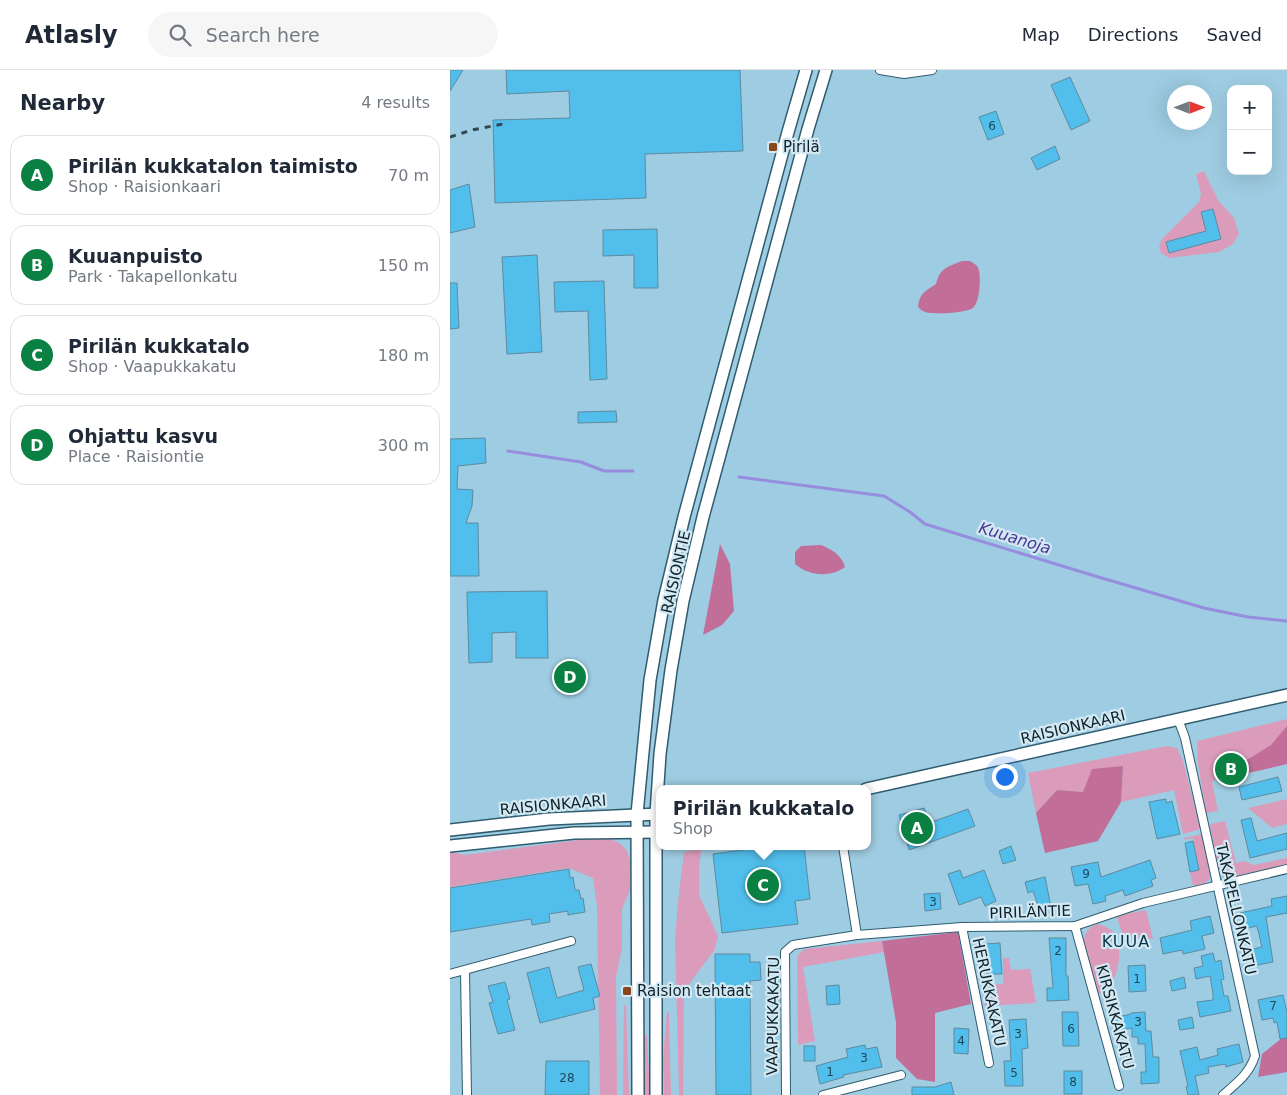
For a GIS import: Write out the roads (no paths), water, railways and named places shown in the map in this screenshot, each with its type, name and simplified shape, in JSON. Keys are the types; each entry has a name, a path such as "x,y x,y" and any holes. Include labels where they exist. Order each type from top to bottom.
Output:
{"main road":[{"name":"RAISIONTIE","path":"638,1095 637,814 650,680 664,600 684,517 806,70"},
{"name":"RAISIONTIE","path":"659,785 660,754 668,689 683,601 706,508 803,147 826,70"},
{"name":"RAISIONKAARI","path":"871,788 1287,695"},
{"name":"RAISIONKAARI","path":"450,830 549,819 656,814"},
{"name":"RAISIONKAARI","path":"450,846 574,833 656,832"},
{"name":"RAISIONTIE","path":"656,1095 658,850"}],"street":[{"path":"880,70 904,74 932,70"},
{"name":"TAKAPELLONKATU","path":"1178,719 1185,738 1255,1056 1251,1067 1243,1078 1223,1095"},
{"path":"843,850 857,935"},
{"name":"PIRILÄNTIE","path":"857,935 962,927 1075,926 1143,902 1287,869"},
{"name":"KIRSIKKAKATU","path":"1075,926 1120,1086"},
{"name":"HERUKKAKATU","path":"962,927 989,1063"},
{"name":"VAAPUKKAKATU","path":"786,1095 785,952 793,945 857,935"},
{"path":"450,974 571,941"},
{"path":"465,970 467,1095"},
{"path":"823,1095 901,1074"}],"waterway":[{"path":"508,451 581,462 604,471 633,471"},
{"name":"Kuuanoja","path":"739,477 884,496 925,524 1204,608 1248,617 1287,621"}],"railway":[{"path":"450,137 472,130 508,123"}],"place":[{"name":"Pirilä","path":"773,147"},
{"name":"Ohjattu kasvu","path":"570,677"},
{"name":"Kuuanpuisto","path":"1231,769"},
{"name":"Pirilän kukkatalon taimisto","path":"917,828"},
{"name":"Pirilän kukkatalo","path":"763,885"},
{"name":"Raision tehtaat","path":"627,991"}],"district":[{"name":"KUUA","path":"1126,941"}]}
